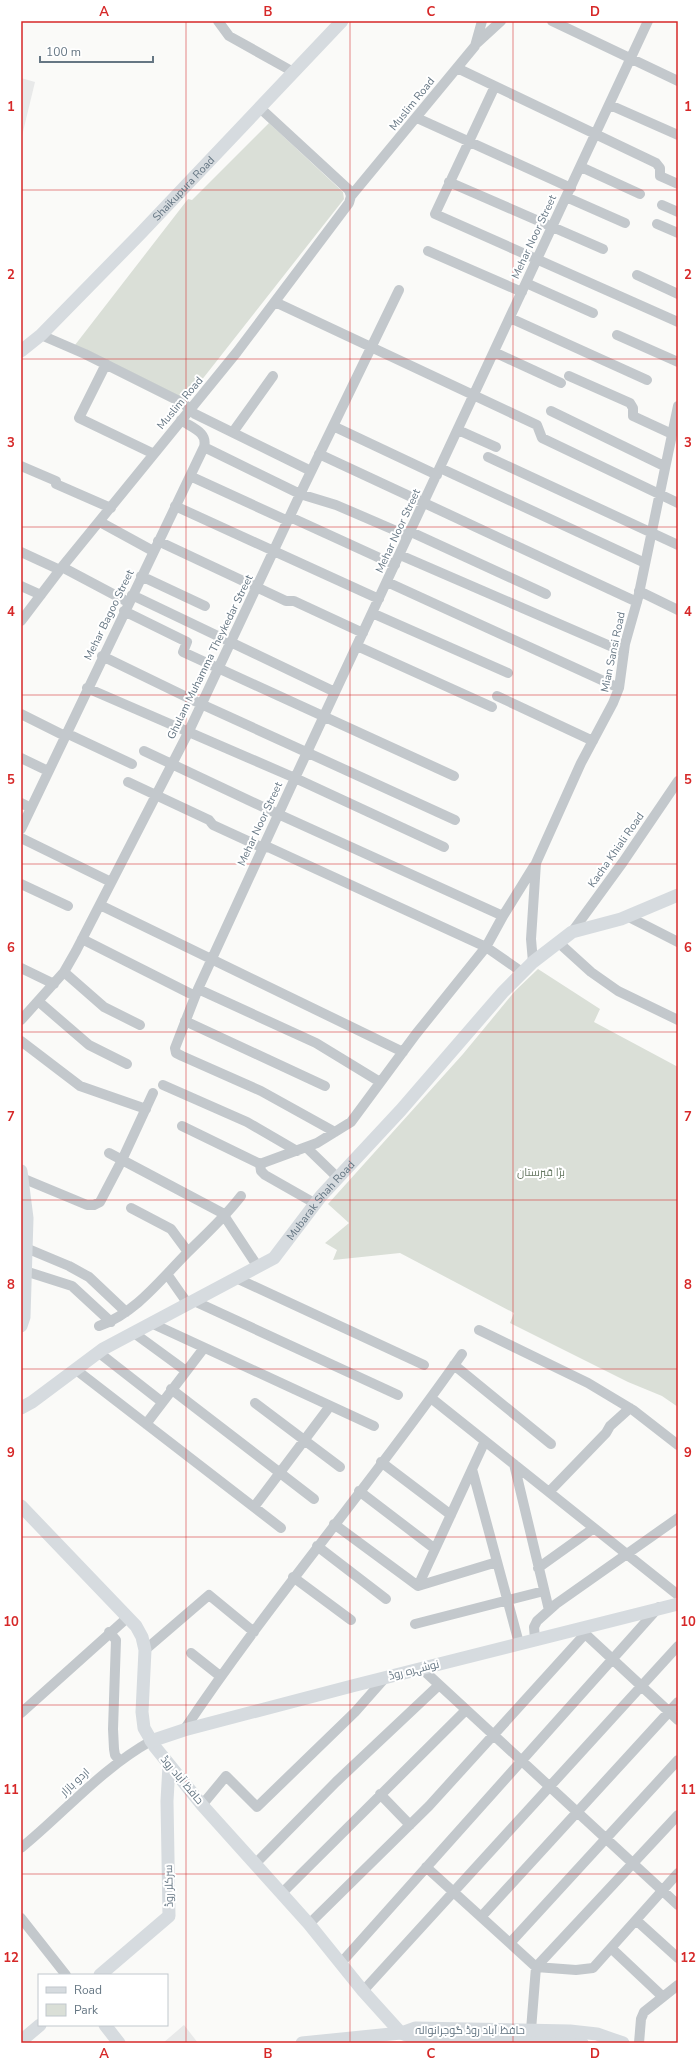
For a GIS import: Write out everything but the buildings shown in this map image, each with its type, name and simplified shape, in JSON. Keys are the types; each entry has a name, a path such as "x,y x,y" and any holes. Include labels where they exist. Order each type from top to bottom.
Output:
{"main road":[{"name":"Shaikupura Road","path":"21,344 135,229 334,21"},
{"name":"Shaikupura Road","path":"21,351 41,335 342,21"},
{"path":"572,932 627,916 678,895"},
{"name":"Mubarak Shah Road","path":"21,1408 32,1402 98,1352 274,1258 338,1178 401,1110 503,992 533,962 572,932"},
{"path":"21,1175 27,1218 24,1257 24,1317 21,1326"},
{"name":"حافظ آباد روڈ","path":"21,1506 136,1626 142,1637 145,1650 142,1712 144,1728 151,1741 202,1805 256,1863 309,1924 363,1991 401,2033"},
{"name":"نوشہرہ روڈ","path":"151,1741 184,1730 420,1668 535,1639 581,1631 659,1607 678,1604"},
{"name":"سرکلر روڈ","path":"101,1974 169,1916 167,1801 169,1765"},
{"path":"21,2041 39,2026"},
{"path":"106,2026 119,2043"},
{"name":"حافظ آباد روڈ گوجرانوالہ","path":"401,2033 415,2028 531,2030 597,2034 623,2043"},
{"path":"302,2043 401,2033"},
{"name":"حافظ آباد روڈ گوجرانوالہ","path":"401,2033 414,2038 582,2043"}],"street":[{"path":"218,21 229,36 288,69"},
{"name":"Muslim Road","path":"21,621 62,568 190,411 275,302 346,208 351,196 477,43 482,21"},
{"path":"477,43 502,21"},
{"path":"552,21 631,60 678,81"},
{"name":"Mehar Noor Street","path":"335,1132 261,1091 176,1053 175,1048 196,993 278,814 596,136 648,21"},
{"path":"457,68 596,136 656,163 660,168 660,176 678,184"},
{"path":"495,86 435,214 678,322"},
{"path":"610,105 678,135"},
{"path":"260,108 344,185 349,190 351,196"},
{"path":"416,118 469,140 625,223"},
{"path":"581,167 640,194"},
{"path":"449,182 603,250"},
{"path":"662,204 678,212"},
{"path":"657,224 678,233"},
{"path":"428,251 522,292"},
{"path":"637,275 678,294"},
{"path":"526,283 593,313"},
{"name":"Ghulam Muhamma Theykedar Street","path":"21,1020 64,972 100,905 188,733 319,454 399,290"},
{"path":"275,302 371,349 537,425 542,438 678,503"},
{"path":"510,318 647,380"},
{"path":"41,335 106,364 183,403 190,411 311,471"},
{"path":"618,335 678,362"},
{"path":"494,352 562,383"},
{"path":"106,364 79,418 154,454"},
{"path":"233,432 273,376"},
{"path":"569,376 630,403 633,408 633,416 672,434"},
{"name":"Mian Sansi Road","path":"533,962 532,931 536,863 553,822 619,688 624,663 624,652 637,602 658,493 678,406"},
{"path":"551,411 664,466"},
{"path":"182,420 204,435 204,447 300,494 336,505 410,534 546,594"},
{"path":"333,426 645,562"},
{"path":"458,430 496,447"},
{"name":"Mehar Bagoo Street","path":"21,829 102,656 204,447"},
{"path":"319,454 637,602"},
{"path":"488,457 678,545"},
{"path":"21,466 56,481 56,484 112,508"},
{"path":"190,476 395,565"},
{"path":"175,506 379,599"},
{"path":"100,522 153,551"},
{"path":"158,541 286,601 294,600 363,632"},
{"path":"21,552 62,568 128,603 187,642 183,652 454,776"},
{"path":"400,555 624,652"},
{"path":"141,576 205,606"},
{"path":"387,582 619,688"},
{"path":"21,586 41,595"},
{"path":"639,591 678,610"},
{"path":"128,603 231,642 335,692"},
{"path":"372,613 508,673"},
{"path":"356,646 492,707"},
{"path":"102,656 201,704 455,820"},
{"path":"87,688 295,778 444,847"},
{"path":"498,696 593,741"},
{"path":"21,714 132,764"},
{"path":"144,751 278,814 503,916"},
{"path":"21,758 48,771"},
{"name":"Kacha Khiali Road","path":"572,932 623,862 678,781"},
{"path":"128,782 263,848 268,848 486,947 522,972"},
{"path":"21,803 31,808"},
{"path":"21,838 111,882"},
{"path":"182,1126 260,1164 301,1149 351,1122 403,1052 486,947 503,916 536,863"},
{"path":"21,884 68,906"},
{"path":"100,905 403,1052"},
{"path":"627,916 678,942"},
{"path":"82,939 196,993 316,1043 380,1082"},
{"path":"559,943 591,972 618,991 678,1020"},
{"path":"21,968 54,984"},
{"path":"64,972 104,1007 140,1025"},
{"path":"38,1001 89,1045 127,1064"},
{"path":"185,1022 325,1086"},
{"path":"21,1041 80,1086 146,1108"},
{"path":"163,1085 247,1122 301,1149 338,1178"},
{"path":"21,1175 79,1202 94,1205 100,1202 104,1197 153,1094"},
{"path":"109,1153 226,1216 258,1267"},
{"path":"260,1164 261,1171 265,1175 316,1204"},
{"path":"99,1326 111,1322 126,1312 226,1216 241,1196"},
{"path":"131,1208 171,1229 188,1252"},
{"path":"24,1257 69,1266 89,1277 126,1312"},
{"path":"24,1257 72,1286 111,1322"},
{"path":"167,1274 191,1302 398,1395"},
{"path":"236,1278 424,1365"},
{"path":"152,1323 374,1426"},
{"path":"479,1330 588,1383 630,1408 678,1445"},
{"path":"134,1333 186,1371"},
{"path":"146,1424 204,1348"},
{"path":"98,1352 162,1402"},
{"path":"184,1730 220,1676 294,1576 431,1398 462,1354"},
{"path":"454,1365 551,1444"},
{"path":"75,1369 281,1528"},
{"path":"171,1390 314,1500"},
{"path":"431,1398 678,1595"},
{"path":"254,1402 305,1439 340,1467"},
{"path":"254,1507 330,1406"},
{"path":"549,1492 606,1433 610,1426 630,1408"},
{"path":"418,1586 485,1441"},
{"path":"382,1462 451,1515"},
{"path":"514,1464 549,1610"},
{"path":"472,1469 506,1600 519,1643"},
{"path":"360,1491 435,1549"},
{"path":"535,1639 534,1627 537,1621 549,1610 678,1518"},
{"path":"334,1524 418,1586"},
{"path":"538,1568 594,1528"},
{"path":"317,1546 386,1599"},
{"path":"418,1586 497,1562"},
{"path":"294,1576 351,1620"},
{"path":"416,1624 544,1591"},
{"path":"145,1650 209,1595 254,1632"},
{"path":"340,1964 659,1607"},
{"path":"21,1714 109,1632 127,1618"},
{"path":"309,1924 410,1825 494,1736 581,1631 678,1720"},
{"path":"109,1632 116,1640 113,1736 115,1755 120,1761"},
{"path":"363,1991 678,1646"},
{"path":"191,1653 220,1676"},
{"path":"420,1668 678,1905"},
{"path":"202,1805 226,1776 257,1806 355,1712 385,1678"},
{"path":"256,1863 336,1782 439,1685"},
{"path":"481,1917 576,1811 678,1702"},
{"path":"282,1893 466,1710"},
{"name":"اردو بازار","path":"21,1848 96,1779 151,1741"},
{"path":"510,1943 678,1760"},
{"path":"380,1794 410,1825"},
{"path":"531,2030 536,1967 678,1815"},
{"path":"426,1867 536,1967 586,1970 593,1968 678,1873"},
{"path":"21,1918 65,1974"},
{"path":"636,1920 678,1958"},
{"path":"611,1948 663,1997"},
{"path":"640,2043 641,2019 644,2012 678,1985"}],"shaded area":[{"path":"21,78 35,82 21,140"},
{"path":"184,2025 198,2043 163,2043"}],"green space":[{"path":"269,123 343,192 344,199 186,400 75,345 188,199 192,200"},
{"name":"بڑا قبرستان","path":"538,969 600,1009 594,1022 678,1067 678,1407 662,1396 628,1382 510,1323 514,1313 400,1253 333,1260 337,1250 325,1243 349,1223 328,1204 463,1054 515,991"}]}
